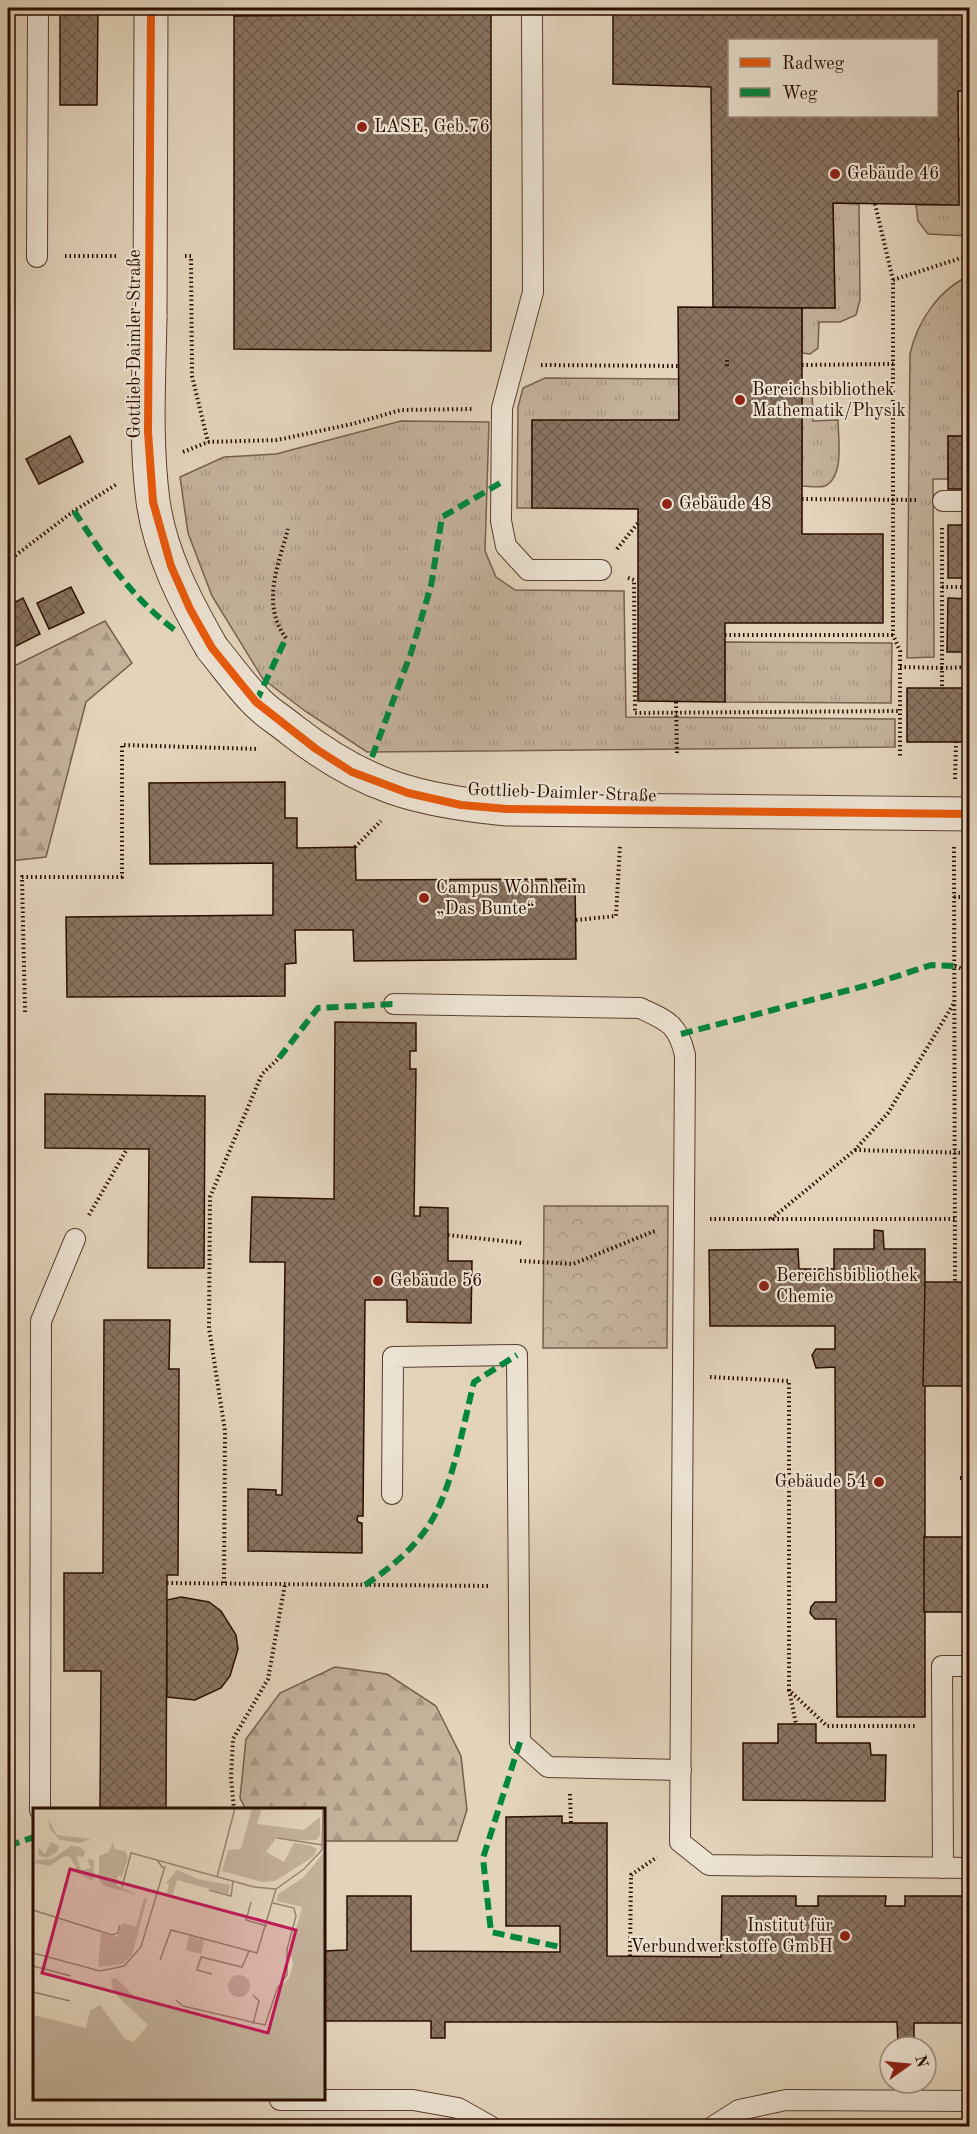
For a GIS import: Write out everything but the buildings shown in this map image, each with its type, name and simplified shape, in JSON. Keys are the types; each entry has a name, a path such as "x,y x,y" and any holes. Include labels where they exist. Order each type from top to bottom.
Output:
{"street":[{"name":"Gottlieb-Daimler-Straße","path":"151,8 148,432 153,502 171,566 190,609 212,648 256,702 316,749 352,772 408,793 461,805 507,809 962,826"}],"lane":[{"path":"37,257 38,8"},
{"path":"532,8 533,292 502,408 501,521 506,546 528,570 601,570"},
{"path":"943,501 969,501"},
{"path":"394,1004 640,1008 663,1019 681,1034 685,1055 681,1375 680,1842 709,1865 969,1868"},
{"path":"40,1808 41,1321 75,1239"},
{"path":"392,1494 393,1357 517,1355 520,1742 548,1767 681,1770"},
{"path":"943,1868 942,1666 969,1666"},
{"path":"326,2100 413,2100 458,2108 490,2127"},
{"path":"714,2127 739,2110 786,2100 969,2101"}],"path":[{"path":"957,109 969,108"},
{"path":"958,139 969,136"},
{"path":"875,204 893,280 893,635 900,651 900,758"},
{"path":"37,257 151,255"},
{"path":"893,280 969,255"},
{"path":"191,256 192,376 208,442"},
{"path":"727,357 727,366"},
{"path":"802,364 894,364"},
{"path":"513,365 679,366"},
{"path":"177,455 208,442 277,440 352,424 401,410 502,408"},
{"path":"8,561 74,511 119,483"},
{"path":"802,500 909,500"},
{"path":"942,688 943,501"},
{"path":"286,638 277,626 272,611 273,589 288,529"},
{"path":"601,570 634,580 635,713 900,711"},
{"path":"942,587 969,587"},
{"path":"725,635 893,635"},
{"path":"900,667 969,667"},
{"path":"676,702 677,755"},
{"path":"955,772 956,742"},
{"path":"25,1012 22,877 122,877 122,745 261,749"},
{"path":"355,847 388,814"},
{"path":"956,1282 954,897 962,826"},
{"path":"576,920 616,916 620,842"},
{"path":"954,897 969,897"},
{"path":"955,966 969,972"},
{"path":"771,1219 855,1150 888,1113 954,1003"},
{"path":"224,1583 225,1431 209,1328 210,1197 262,1074 279,1058"},
{"path":"75,1239 127,1149"},
{"path":"855,1150 969,1153"},
{"path":"204,1197 210,1197"},
{"path":"520,1261 573,1264 684,1218 955,1219"},
{"path":"448,1235 522,1244"},
{"path":"681,1375 789,1381 789,1690 796,1724"},
{"path":"960,1478 969,1478"},
{"path":"167,1583 519,1586"},
{"path":"234,1808 231,1777 233,1739 268,1679 285,1584"},
{"path":"789,1690 827,1726 943,1726"},
{"path":"630,1956 631,1875 680,1842"}],"green space":[{"path":"969,90 969,236 928,234 918,221 916,205 959,205 958,91"},
{"path":"833,203 859,204 860,300 856,315 840,322 819,322 818,348 810,354 802,353 802,308 835,308"},
{"path":"969,276 969,436 948,436 948,479 933,479 934,657 907,658 910,354 918,330 931,308 948,289"},
{"path":"545,378 679,379 679,420 532,421 532,508 517,508 518,407 523,388"},
{"path":"802,388 812,389 813,421 838,420 838,465 831,481 823,487 802,486"},
{"path":"401,421 489,422 485,551 496,577 515,590 624,591 626,717 895,719 895,747 367,752 305,711 263,679 212,596 188,533 180,477 224,457 276,454"},
{"path":"105,621 132,663 86,702 46,857 10,861 8,2126 8,669"},
{"path":"725,642 892,643 891,703 725,702"},
{"path":"544,1206 668,1206 667,1348 543,1348"},
{"path":"335,1667 387,1674 436,1706 461,1756 467,1810 457,1841 326,1841 326,1808 245,1808 240,1798 246,1739 280,1693"}],"marked path":[{"path":"372,757 411,653 431,586 442,517 502,482"},
{"path":"74,511 119,576 145,604 176,631"},
{"path":"256,702 286,638"},
{"path":"681,1034 876,983 931,965 955,966"},
{"path":"279,1058 318,1008 394,1004"},
{"path":"365,1585 406,1552 421,1536 436,1513 456,1458 474,1382 517,1355"},
{"path":"520,1742 483,1858 491,1932 560,1947"},
{"path":"8,1846 33,1837"}],"cycle path":[{"path":"151,8 148,432 153,502 171,566 190,609 212,648 256,702 316,749 352,772 408,793 461,805 507,809 970,814"}],"place":[{"name":"LASE, Geb.76","path":"362,127"},
{"name":"Gebäude 46","path":"835,174"},
{"name":"Bereichsbibliothek Mathematik/Physik","path":"740,400"},
{"name":"Gebäude 48","path":"667,504"},
{"name":"Campus Wohnheim „Das Bunte“","path":"424,898"},
{"name":"Gebäude 56","path":"378,1281"},
{"name":"Bereichsbibliothek Chemie","path":"764,1286"},
{"name":"Gebäude 54","path":"879,1482"},
{"name":"Institut für Verbundwerkstoffe GmbH","path":"845,1936"}]}
